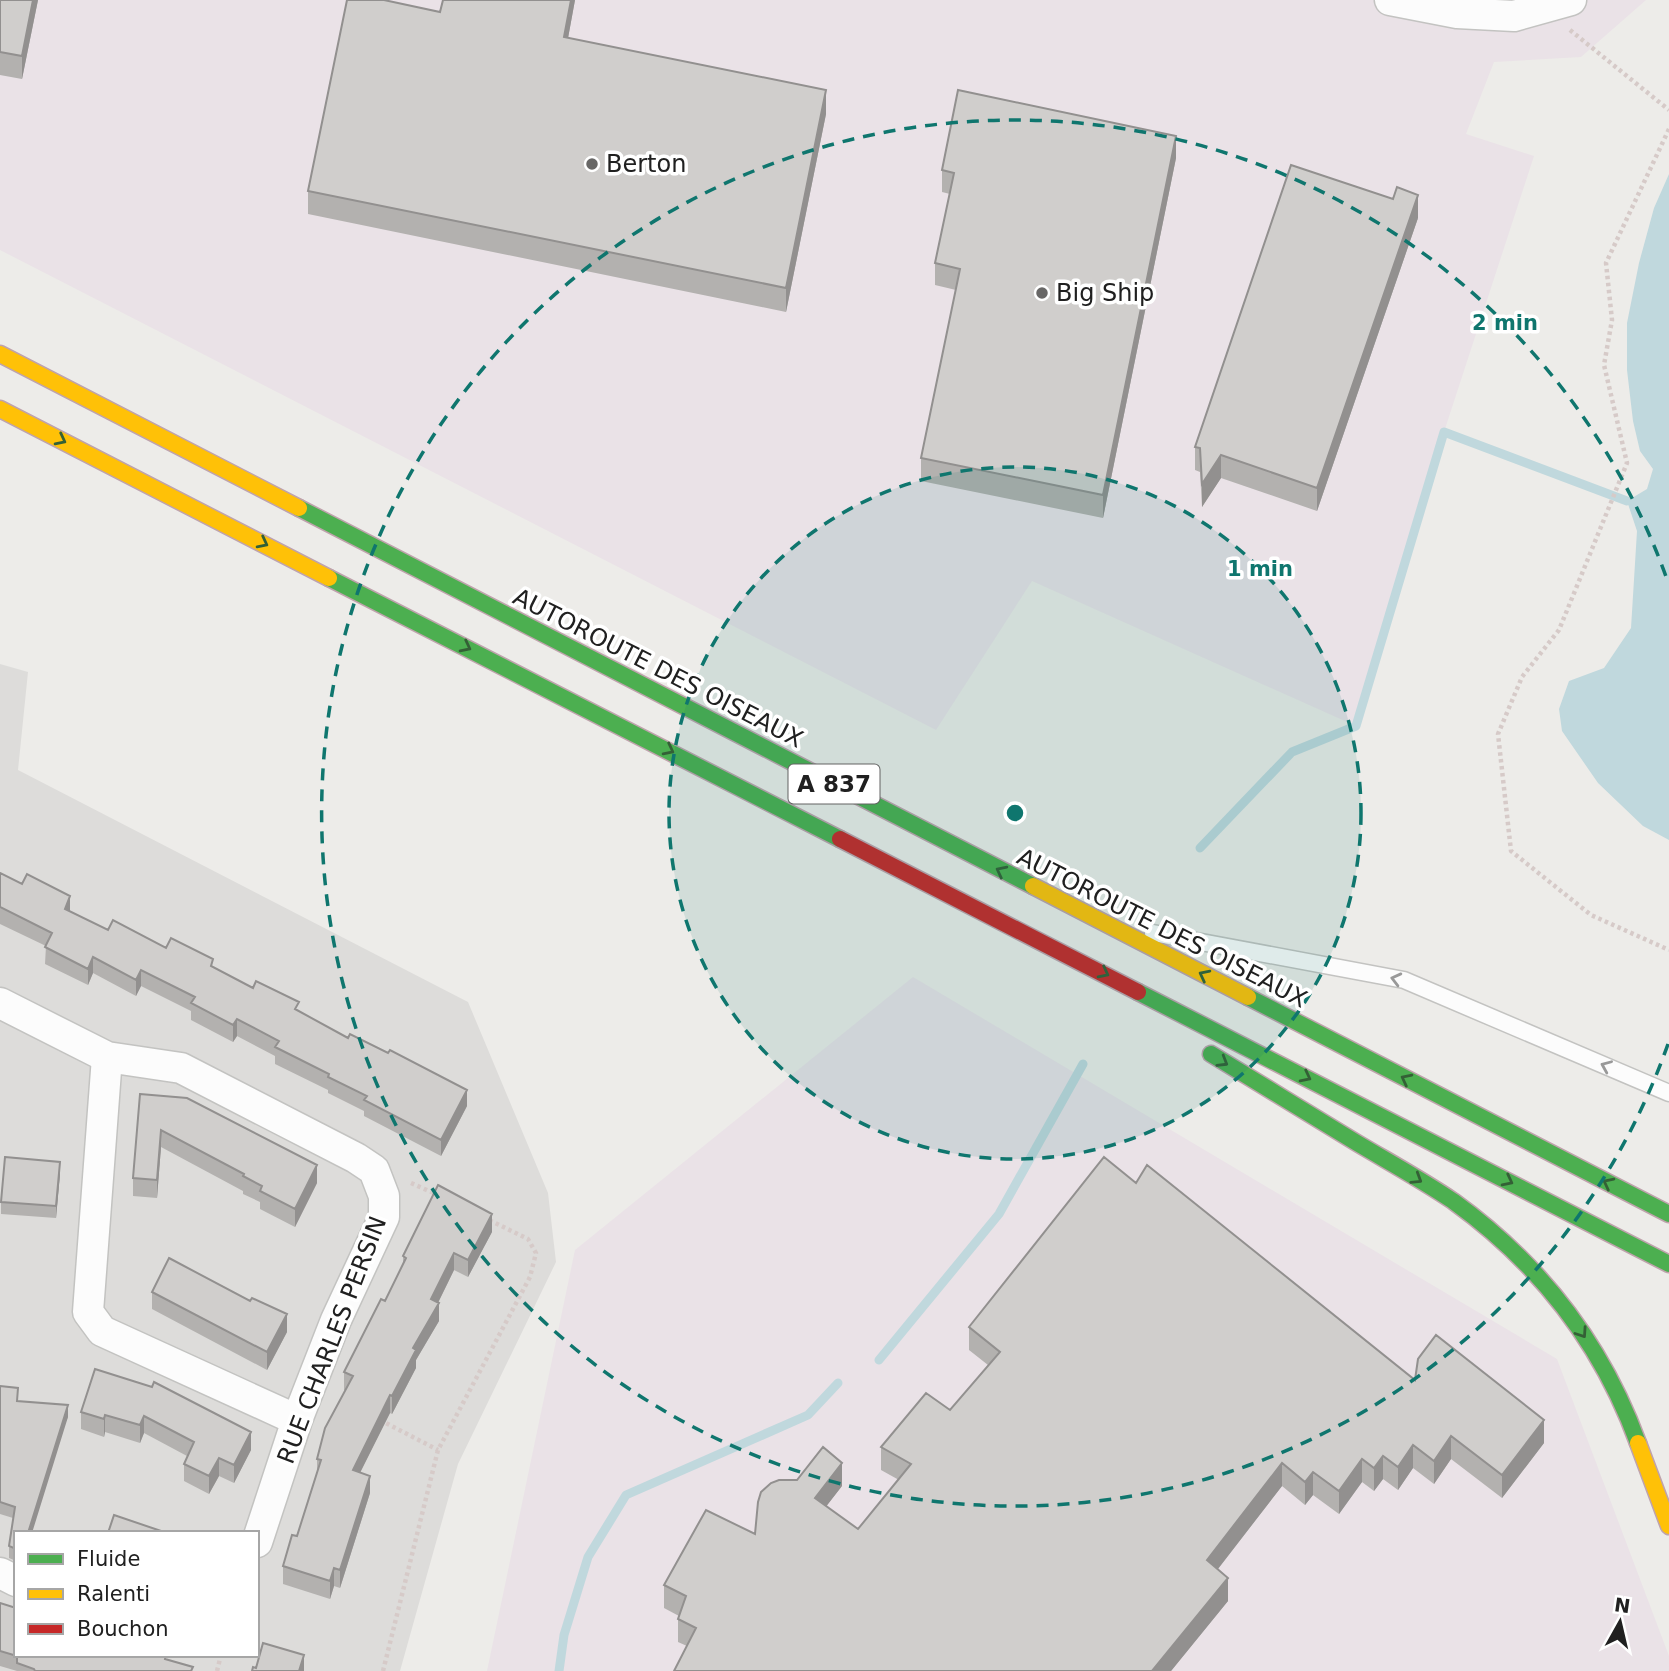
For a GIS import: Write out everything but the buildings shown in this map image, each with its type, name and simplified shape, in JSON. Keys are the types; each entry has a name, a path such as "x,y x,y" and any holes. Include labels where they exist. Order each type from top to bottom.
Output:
{"highway":[{"name":"AUTOROUTE DES OISEAUX","path":"0,354 1669,1214"},
{"name":"A 837","path":"0,409 1669,1264"},
{"path":"912,875 1137,1010"},
{"path":"1196,1046 1452,1201 1502,1241 1539,1277 1596,1353 1623,1401 1669,1526"}],"street":[{"path":"1390,0 1457,13 1514,16 1571,0"},
{"name":"RUE CHARLES PERSIN","path":"0,1003 107,1058 181,1068 356,1158 374,1170 384,1196 384,1217 336,1320 297,1420 259,1536"},
{"path":"107,1058 88,1312 102,1331 297,1420"}],"lane":[{"path":"1105,924 1404,980 1669,1093"}],"path":[{"path":"1542,8 1669,110"},
{"path":"1669,129 1606,263 1612,320 1604,365 1627,463 1559,630 1522,677 1498,734 1511,851 1591,915 1669,950"},
{"path":"379,1182 412,1183 447,1200"},
{"path":"383,1671 438,1450 530,1277 536,1253 528,1239 482,1216"},
{"path":"369,1414 438,1450"}],"shaded area":[{"path":"0,0 1646,0 1581,57 1494,62 1466,134 1534,156 1444,432 1356,726 1032,581 936,730 0,250"},
{"path":"0,664 28,672 18,770 468,1002 548,1193 556,1262 458,1464 400,1671 0,1671"},
{"path":"913,977 1557,1359 1669,1656 1669,1671 487,1671 575,1250"}],"water":[{"path":"1669,174 1669,840 1643,826 1598,783 1562,731 1559,709 1569,681 1604,668 1631,628 1637,531 1627,501 1647,489 1653,469 1640,451 1633,421 1627,370 1627,323 1654,208"}],"waterway":[{"path":"1200,848 1292,752 1356,726 1444,432 1627,501"},
{"path":"879,1360 999,1214 1083,1064"},
{"path":"559,1671 564,1635 588,1557 626,1495 808,1415 838,1383"}],"traffic: fast":[{"path":"299,508 1033,886"},
{"path":"329,578 840,839"},
{"path":"1138,992 1669,1264"},
{"path":"1248,997 1669,1214"},
{"path":"1211,1054 1441,1193 1513,1251 1540,1279 1586,1339 1606,1372 1638,1443"}],"traffic: slow":[{"path":"0,354 299,508"},
{"path":"0,409 329,578"},
{"path":"1033,886 1248,997"},
{"path":"1638,1443 1669,1526"}],"traffic: jam":[{"path":"840,839 1138,992"}],"place":[{"name":"Berton","path":"592,164"},
{"name":"Big Ship","path":"1042,293"}]}
